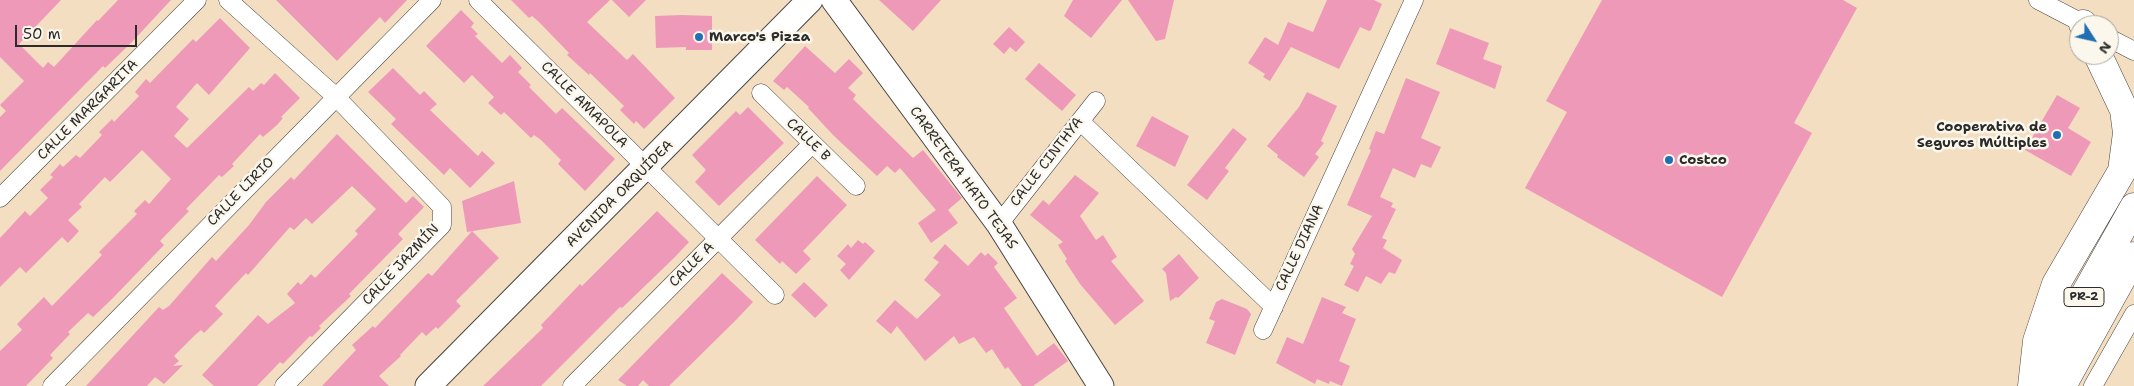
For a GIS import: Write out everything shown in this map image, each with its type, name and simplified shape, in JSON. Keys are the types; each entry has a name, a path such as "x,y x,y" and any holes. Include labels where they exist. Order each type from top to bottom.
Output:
{"main road":[{"path":"2032,386 2037,341 2056,284 2122,172 2128,133 2124,110 2103,65"},
{"name":"PR-2","path":"2032,386 2134,207"},
{"name":"PR-2","path":"2062,386 2134,256"}],"street":[{"name":"CALLE MARGARITA","path":"0,198 197,0"},
{"path":"228,0 335,96"},
{"name":"CALLE LIRIO","path":"52,386 335,96 432,0"},
{"name":"CALLE AMAPOLA","path":"478,0 775,295"},
{"name":"AVENIDA ORQUÍDEA","path":"428,386 647,167 810,0"},
{"name":"CARRETERA HATO TEJAS","path":"834,0 999,224 1101,386"},
{"name":"CALLE DIANA","path":"1080,121 1274,307 1414,0"},
{"path":"2038,0 2069,17"},
{"path":"2119,43 2134,51"},
{"name":"CALLE B","path":"760,93 856,186"},
{"name":"CALLE JAZMÍN","path":"284,386 442,225 442,207 335,96"},
{"name":"CALLE CINTHYA","path":"999,224 1096,101"},
{"name":"CALLE A","path":"572,386 812,144"},
{"path":"1263,330 1274,307"},
{"path":"2094,386 2134,314"}],"building":[{"path":"0,0 61,0 19,44 43,68 48,62 54,67 118,0 171,0 131,43 105,68 103,66 0,171 0,117 6,111 0,105 24,81 0,57"},
{"path":"276,0 407,0 385,23 380,17 337,61"},
{"path":"511,0 610,0 587,22 627,60 633,54 675,98 644,129 636,121 634,124 620,110 624,106 590,73 589,75 567,55 569,53 538,21 532,16 529,18"},
{"path":"612,0 646,0 629,17"},
{"path":"879,0 941,0 913,31"},
{"path":"1073,0 1122,0 1091,38 1064,16"},
{"path":"1128,0 1174,0 1165,39 1156,41"},
{"path":"1327,0 1374,0 1382,4 1371,30 1360,27 1339,69 1291,47 1270,81 1263,77 1265,74 1248,63 1265,37 1278,45 1288,22 1313,32"},
{"name":"Costco","path":"1602,0 1843,0 1857,8 1794,123 1812,133 1722,297 1525,188 1567,112 1546,101"},
{"path":"461,10 474,23 471,27 478,34 475,36 502,63 510,55 522,68 518,72 531,85 529,87 556,114 562,108 615,159 585,191 558,164 561,160 541,140 534,135 531,138 504,112 501,115 488,103 494,97 472,75 464,83 426,46"},
{"path":"655,16 712,16 712,50 686,50 686,47 656,48"},
{"path":"220,18 250,48 209,95 197,83 176,107 189,119 174,136 187,148 249,87 253,91 261,83 264,85 275,73 300,98 281,117 283,118 277,125 263,137 260,134 232,164 234,166 222,177 219,175 186,209 189,211 160,241 164,245 111,300 93,317 88,313 68,332 70,334 50,355 53,358 26,386 0,386 0,351 22,330 17,324 44,297 52,306 102,255 99,252 137,214 134,211 145,200 149,204 171,179 142,150 110,182 105,177 79,204 82,207 68,220 79,231 68,243 62,237 26,273 20,267 0,287 0,238 25,211 30,216 48,198 40,190 53,177 50,175 60,164 63,167 76,155 80,158 102,135 99,132 112,119 114,122 139,96 135,92 146,79 150,83 193,39 196,42"},
{"path":"1009,27 1025,42 1016,52 1010,47 1004,54 993,44"},
{"path":"1450,28 1489,43 1483,59 1502,66 1495,89 1436,64"},
{"path":"805,46 835,73 849,59 863,73 848,88 856,95 853,99 913,158 923,150 962,198 948,210 958,223 931,243 918,223 936,210 900,168 895,173 887,166 877,176 834,136 809,107 787,87 784,90 773,81"},
{"path":"1039,63 1076,95 1062,111 1025,79"},
{"path":"393,68 420,95 424,91 437,104 430,110 478,156 482,151 495,163 470,188 450,168 444,175 391,124 396,119 368,92"},
{"path":"1406,78 1440,92 1421,138 1441,147 1431,168 1421,164 1415,178 1393,168 1380,197 1393,203 1391,207 1396,209 1382,238 1387,240 1383,248 1402,260 1395,274 1389,272 1381,284 1366,276 1358,292 1344,285 1354,266 1350,264 1355,254 1352,249 1372,216 1347,205 1371,150 1369,149 1376,131 1384,134"},
{"path":"1307,92 1337,106 1321,141 1324,143 1315,154 1319,157 1304,177 1277,157 1278,155 1267,146 1299,107"},
{"name":"Cooperativa de Seguros Múltiples","path":"2057,95 2080,108 2068,128 2091,142 2071,176 2025,150"},
{"path":"748,107 784,143 719,206 695,182 706,170 692,155 736,111 740,115"},
{"path":"1152,116 1189,136 1175,167 1136,146"},
{"path":"1233,128 1247,139 1225,168 1229,171 1207,200 1187,185"},
{"path":"337,134 406,203 413,196 424,207 398,234 403,239 349,294 351,296 319,326 321,328 312,337 310,336 283,364 280,362 257,386 214,386 202,375 258,315 268,324 295,303 287,294 298,282 301,285 311,274 315,278 358,234 355,231 376,209 352,186 312,224 306,218 294,230 290,227 248,275 246,273 215,306 223,314 204,333 201,330 195,335 174,356 179,361 173,366 183,365 164,384 155,377 147,386 86,386 159,307 163,310 169,306 212,257 216,261 249,225 266,202 291,177 294,180"},
{"path":"1075,175 1099,193 1080,216 1096,240 1103,235 1117,257 1111,261 1144,301 1115,325 1080,284 1065,261 1067,259 1058,245 1063,242 1030,215 1043,200 1049,205"},
{"path":"817,176 847,205 803,251 811,259 796,274 782,261 780,264 755,240"},
{"path":"514,181 521,223 467,232 462,201"},
{"path":"657,211 689,242 674,258 622,308 620,307 541,386 483,386 543,328 541,325 580,284 582,286"},
{"path":"472,231 499,258 456,301 461,306 438,329 436,327 426,336 422,332 401,356 379,376 389,386 322,386 356,350 352,345 373,326 375,328 428,273 432,276"},
{"path":"858,240 863,244 865,242 875,251 849,280 840,270 846,264 837,256 848,244 851,248"},
{"path":"945,244 968,266 981,252 985,256 988,253 998,263 994,267 1017,298 1004,308 1037,356 1054,343 1068,361 1033,386 1022,386 1008,367 1005,369 992,349 986,353 974,337 959,344 954,336 925,361 897,326 891,334 876,321 895,300 917,319 941,295 924,280 939,262 933,258"},
{"path":"1179,254 1199,278 1178,298 1176,297 1170,301 1166,273 1162,269"},
{"path":"722,273 753,302 736,320 669,386 649,386 643,380 638,386 627,386 618,380"},
{"path":"804,282 828,305 815,318 791,295"},
{"path":"1322,297 1346,307 1342,313 1356,319 1339,361 1350,366 1342,386 1330,381 1329,384 1317,379 1315,384 1276,363 1287,337 1303,344"},
{"path":"1222,299 1247,309 1251,314 1235,355 1206,343 1215,321 1209,319 1216,302"}],"place":[{"name":"Marco's Pizza","path":"699,37"},
{"name":"Cooperativa de Seguros Múltiples","path":"2057,135"},
{"name":"Costco","path":"1669,160"}]}
